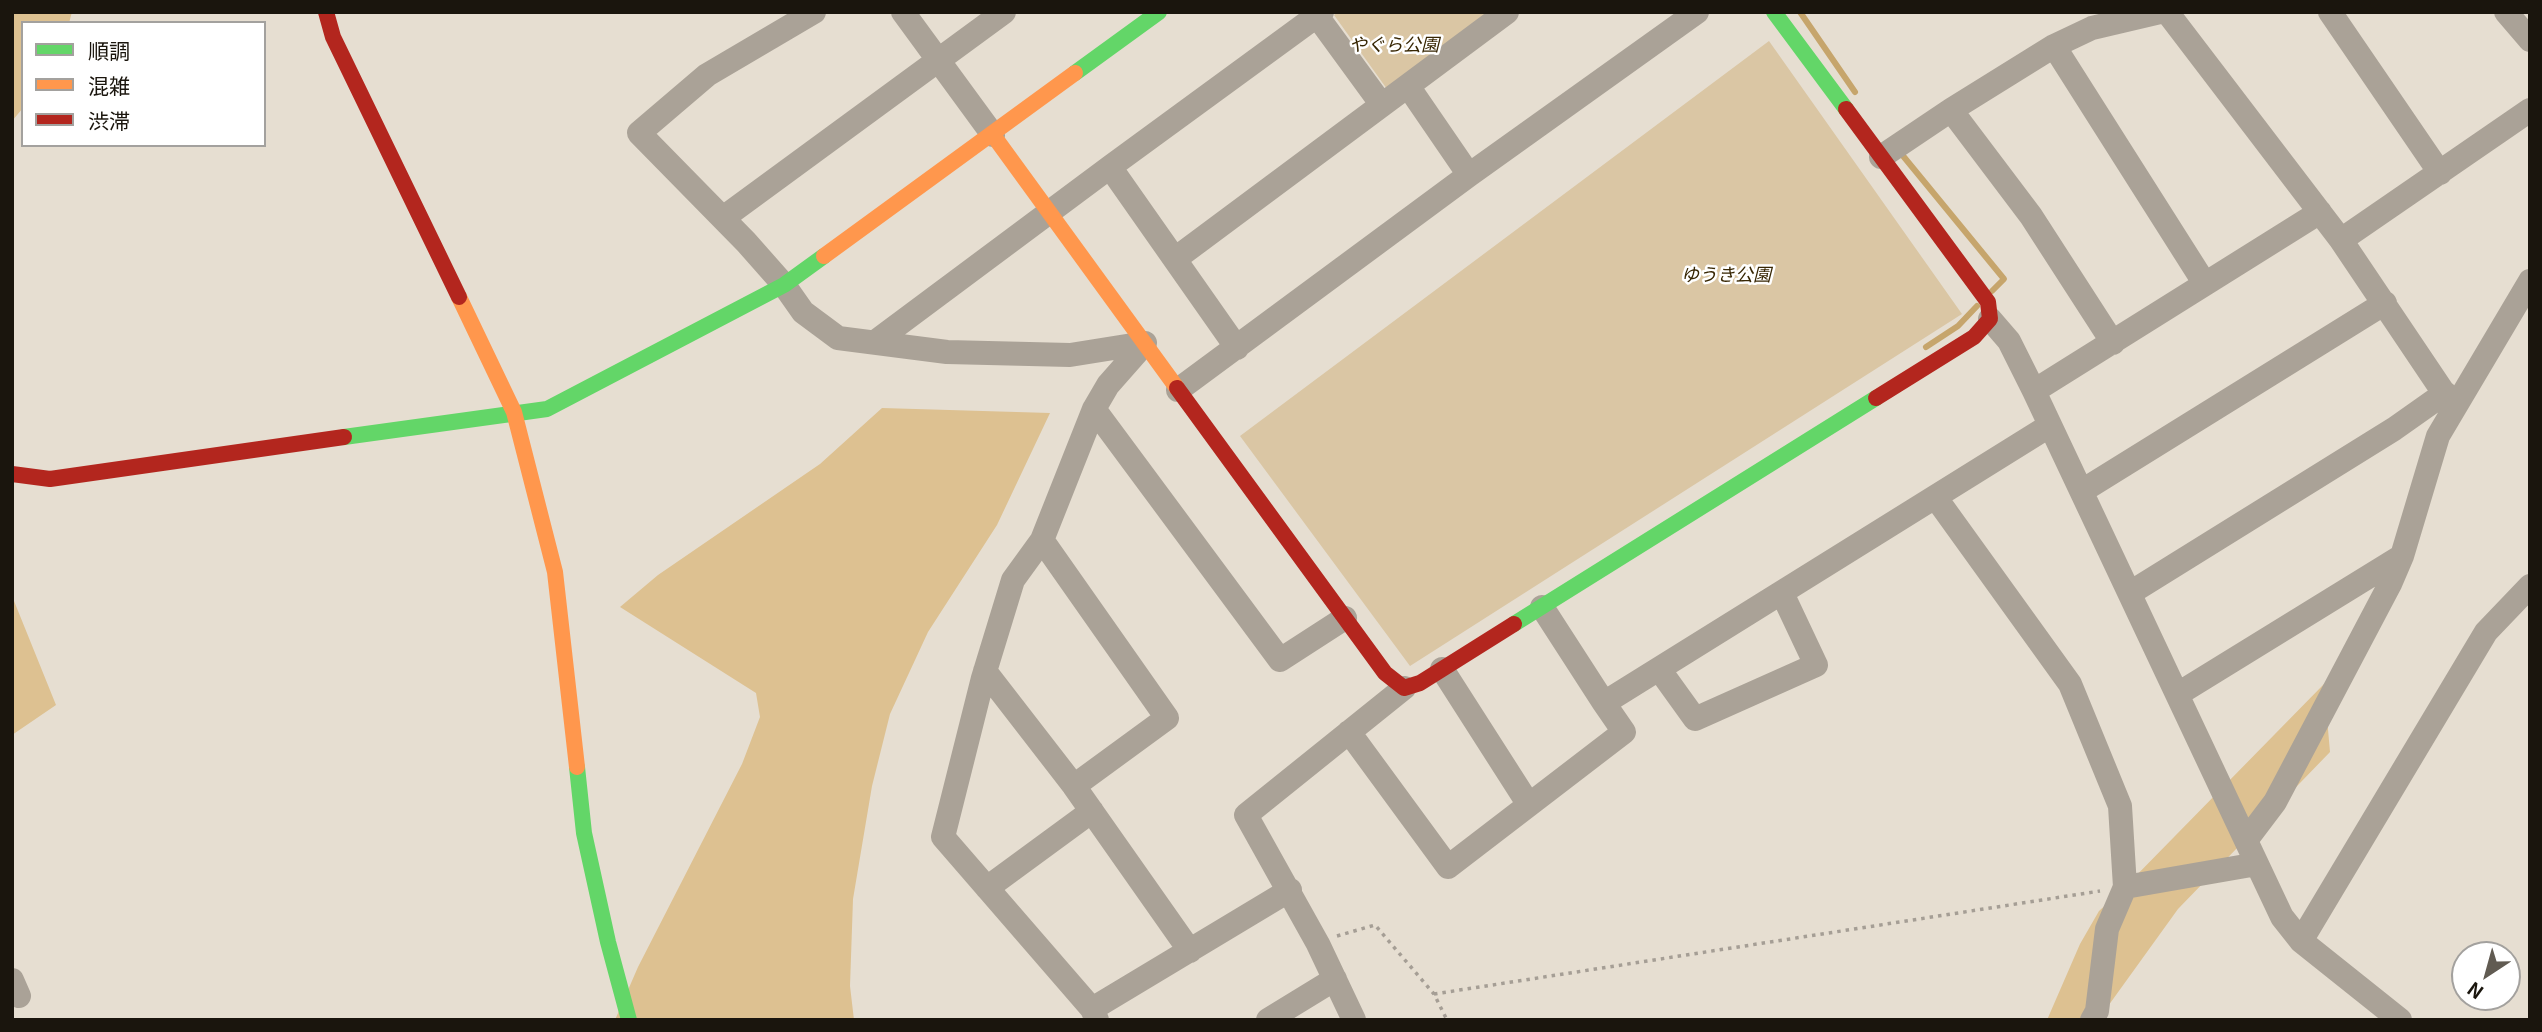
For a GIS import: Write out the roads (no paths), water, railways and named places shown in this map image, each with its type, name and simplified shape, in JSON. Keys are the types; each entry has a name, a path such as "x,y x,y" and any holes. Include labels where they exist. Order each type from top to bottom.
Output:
{"street":[{"path":"326,12 333,37 514,412 555,572 584,833 608,942 629,1020"},
{"path":"814,12 707,75 639,133 723,218 784,285 803,313 838,338 947,352 1070,355 1145,343"},
{"path":"903,12 1385,673 1404,688"},
{"path":"723,218 1003,12"},
{"path":"12,474 50,479 547,409 784,285 1159,12"},
{"path":"1175,259 1507,12"},
{"path":"1774,12 1988,302 1990,319 2009,341 2034,391 2282,917 2301,941 2400,1020"},
{"path":"1881,157 2054,46 2092,28 2160,12"},
{"path":"2167,12 2342,240 2449,400"},
{"path":"2330,12 2440,173"},
{"path":"2507,12 2530,40"},
{"path":"875,342 1320,14 1382,105"},
{"path":"1178,390 1684,16"},
{"path":"2054,46 2205,284"},
{"path":"1408,86 1469,175"},
{"path":"1951,110 2031,216 2113,343"},
{"path":"2342,240 2530,110"},
{"path":"1110,167 1237,348"},
{"path":"2034,391 2320,212"},
{"path":"2247,839 2275,802 2390,584 2402,556 2449,400 2530,281"},
{"path":"2082,491 2385,303"},
{"path":"1354,1020 1290,890 1246,815 1404,688 1420,683 1974,337 1990,319"},
{"path":"1145,343 1108,385 1094,409 1042,540 1013,580 985,671 943,837 1094,1014 1290,890"},
{"path":"2130,593 2394,429 2449,400"},
{"path":"1094,409 1280,660 1345,618"},
{"path":"1604,703 2049,426"},
{"path":"1936,498 2070,684 2120,806 2125,887 2107,929 2096,1011 2092,1020"},
{"path":"1042,540 1167,718 1074,786"},
{"path":"2178,694 2402,556"},
{"path":"2301,941 2486,632 2530,586"},
{"path":"1659,669 1695,719 1816,665 1782,593"},
{"path":"1349,732 1448,867 1624,732 1542,607"},
{"path":"1442,669 1529,805"},
{"path":"985,671 1074,786 1190,951"},
{"path":"987,888 1092,811"},
{"path":"2125,887 2257,864"},
{"path":"1268,1020 1335,979"}],"waterway":[{"path":"1800,12 1855,92"},
{"path":"1899,151 2004,279 1992,291"},
{"path":"1926,347 1958,326 1977,306"}],"park label":[{"name":"やぐら公園","path":"1394,44"},
{"name":"ゆうき公園","path":"1726,274"}]}
